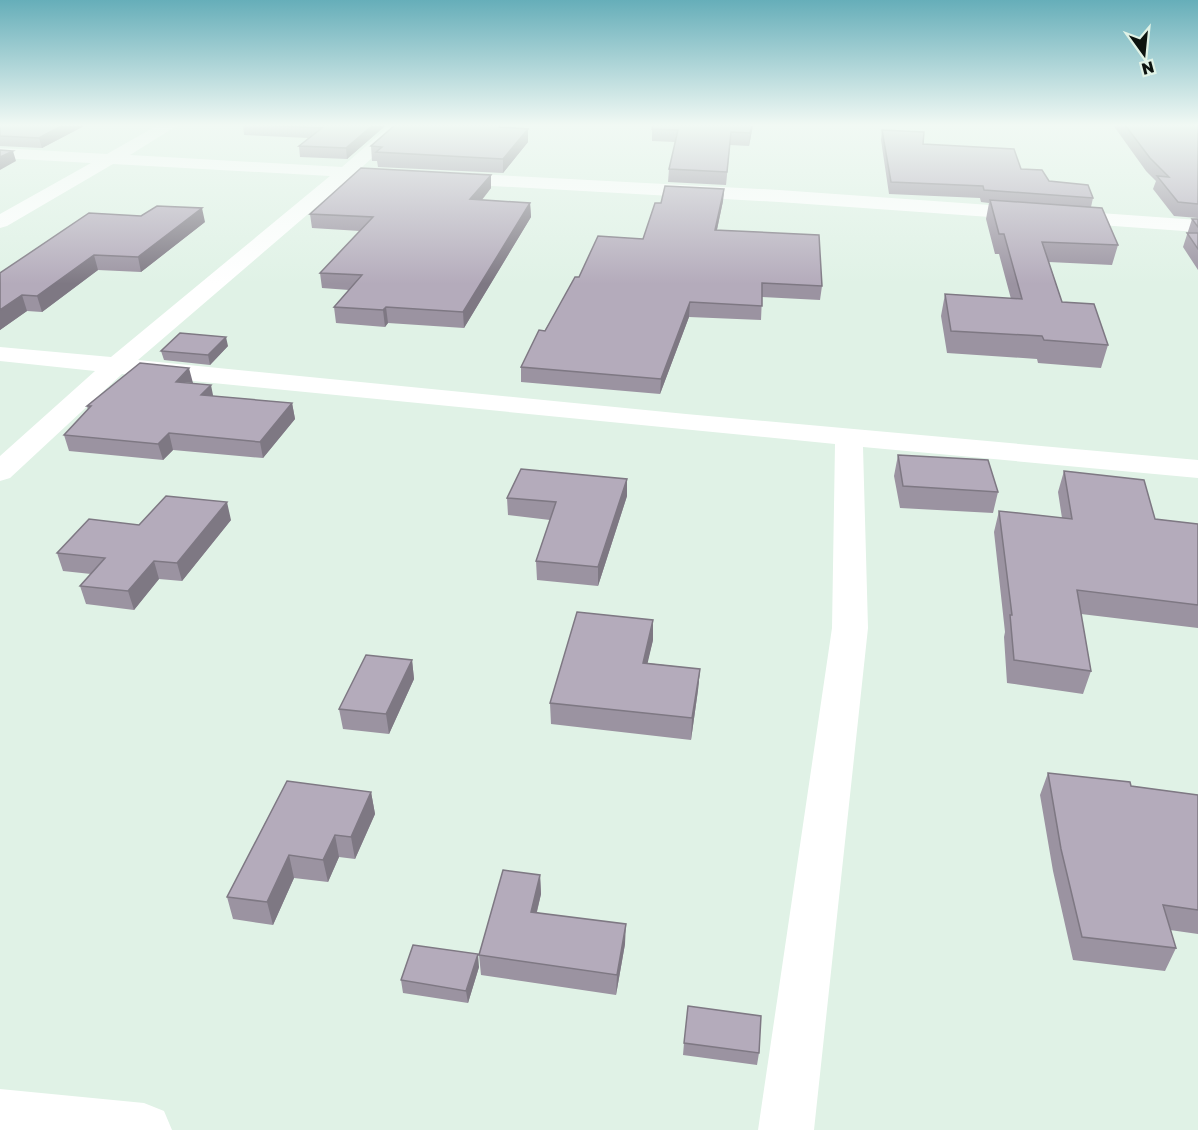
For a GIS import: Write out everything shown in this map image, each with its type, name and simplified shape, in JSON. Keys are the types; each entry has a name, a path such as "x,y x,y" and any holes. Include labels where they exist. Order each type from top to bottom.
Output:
{"street":[{"path":"0,222 78,178"},
{"path":"0,472 117,365 255,252 339,178"},
{"path":"449,178 779,196 1198,226"},
{"path":"0,354 1198,469"},
{"path":"786,1130 850,628 849,436"},
{"path":"0,1116 144,1130"}],"building":[{"path":"350,178 489,178 470,199 530,203 463,312 386,307 383,310 334,307 362,275 320,273 373,217 310,214"},
{"path":"890,178 1047,178 1049,181 1088,185 1093,198 984,190 983,186 891,182"},
{"path":"1158,178 1198,178 1198,204 1178,202"},
{"path":"665,186 724,189 715,230 819,235 822,286 762,283 762,306 690,302 661,379 521,367 539,330 545,331 575,277 579,277 598,236 643,239 655,203 661,203"},
{"path":"990,200 1102,208 1118,245 1042,242 1062,302 1094,304 1108,345 1044,340 1042,336 951,331 945,294 1022,299 1004,234 999,234"},
{"path":"157,206 202,208 138,257 94,255 37,296 22,295 0,310 0,273 89,213 141,216"},
{"path":"1192,219 1198,219 1198,227"},
{"path":"1187,233 1198,233 1198,249"},
{"path":"180,333 226,337 208,355 161,351"},
{"path":"140,363 189,368 176,382 211,385 201,395 292,403 260,442 169,433 158,444 64,435 91,406 87,406"},
{"path":"898,455 988,460 998,492 903,486"},
{"path":"521,469 627,479 598,567 536,561 556,502 507,498"},
{"path":"1064,471 1144,480 1155,519 1198,524 1198,605 1077,590 1091,671 1014,660 1010,615 1012,615 999,511 1072,519"},
{"path":"166,496 227,502 177,563 154,561 128,591 80,586 105,558 57,553 89,519 139,525"},
{"path":"577,612 653,620 643,663 700,669 692,718 550,703"},
{"path":"366,655 412,660 386,714 339,709"},
{"path":"1048,773 1130,782 1131,786 1198,795 1198,910 1163,905 1176,948 1082,937 1061,849"},
{"path":"287,781 371,792 351,837 335,835 323,860 289,855 267,902 227,897"},
{"path":"503,870 540,875 531,912 626,924 617,975 479,955"},
{"path":"413,945 478,954 466,991 401,980"},
{"path":"688,1006 761,1016 759,1053 684,1043"}]}
